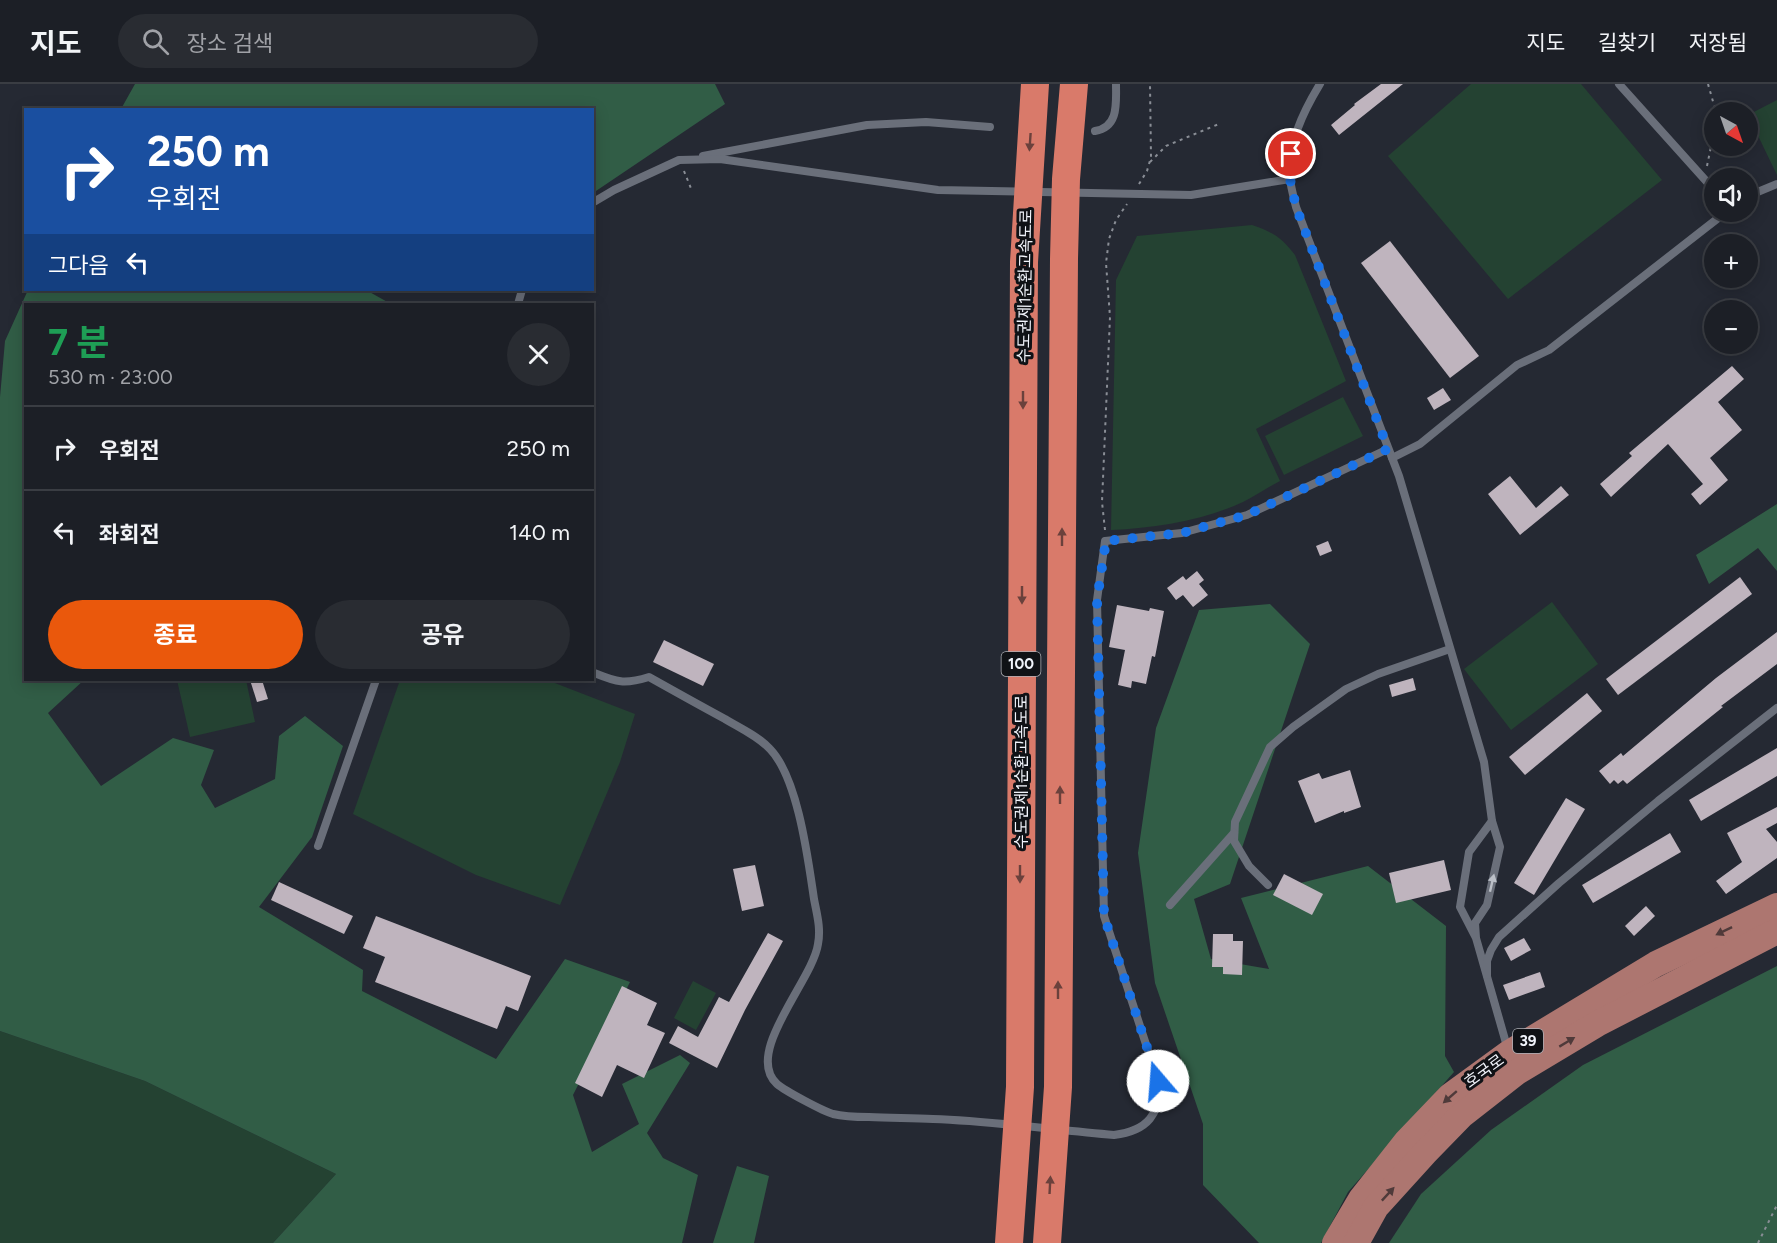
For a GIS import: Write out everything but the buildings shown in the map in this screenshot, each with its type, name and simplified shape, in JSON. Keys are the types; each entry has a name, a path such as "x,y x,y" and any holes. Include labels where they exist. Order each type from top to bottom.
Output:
{"highway":[{"name":"수도권제1순환고속도로","path":"1009,1243 1020,1087 1024,262 1035,84"},
{"name":"100","path":"1047,1243 1058,1086 1064,259 1066,179 1074,84"}],"main road":[{"name":"호국로","path":"1356,1243 1376,1207 1513,1063 1656,964 1777,906"},
{"name":"호국로","path":"1335,1243 1361,1199 1406,1142 1450,1096 1513,1063 1597,1024 1777,931"}],"lane":[{"path":"1095,131 1102,130 1110,124 1116,111 1116,84"},
{"path":"1320,84 1299,123 1291,154 1290,179 1296,207 1392,458 1484,762 1492,821 1500,848 1487,905 1475,923 1476,938 1513,1063"},
{"path":"1619,84 1704,178"},
{"path":"594,202 679,160 867,125 926,122 990,127"},
{"path":"679,160 720,159 938,190 1191,195 1290,179"},
{"path":"1758,192 1777,184"},
{"path":"1392,458 1420,444 1517,366 1549,350 1713,222"},
{"path":"594,673 620,683 649,678 746,731 769,747 780,760 789,780 809,856 820,930 818,948 806,977 786,1010 767,1056 769,1070 775,1082 784,1090 832,1114 847,1116 935,1119 1114,1135 1127,1133 1151,1117 1158,1106 1160,1095 1158,1081 1104,916 1097,600 1106,541 1182,533 1247,515 1388,449"},
{"path":"1268,885 1249,866 1234,841 1234,833 1235,822 1244,800 1270,747 1293,727 1346,689 1378,674 1450,650"},
{"path":"318,846 376,681"},
{"path":"1486,975 1487,961 1499,938 1559,883 1658,801 1777,708"},
{"path":"1476,938 1460,907 1469,852 1492,821"},
{"path":"1170,905 1234,833"}],"path":[{"path":"1137,188 1151,157 1150,84"},
{"path":"1708,84 1713,102"},
{"path":"1149,164 1166,146 1219,124"},
{"path":"679,160 692,191"},
{"path":"1106,541 1102,502 1110,317 1106,263 1109,239 1116,220 1132,196"},
{"path":"1758,1243 1777,1205"}],"green space":[{"path":"135,84 715,84 725,104 594,192 594,108 122,108"},
{"path":"1471,84 1581,84 1662,180 1508,299 1388,156"},
{"path":"1777,100 1777,175 1758,136 1758,110"},
{"path":"1252,225 1276,236 1295,255 1346,381 1256,429 1280,481 1243,502 1195,519 1111,530 1116,280 1137,236"},
{"path":"28,291 368,291 389,303 24,303 24,681 83,681 48,713 101,786 173,738 214,750 201,785 215,808 275,779 279,736 305,716 343,746 312,837 259,907 363,970 362,991 496,1059 565,959 630,982 573,1095 592,1152 639,1124 622,1084 680,1055 690,1063 647,1133 663,1158 698,1175 682,1243 273,1243 336,1174 145,1081 0,1031 0,397 5,341"},
{"path":"1343,397 1363,436 1284,475 1265,436"},
{"path":"1777,504 1777,571 1758,548 1709,584 1696,555"},
{"path":"1552,602 1598,664 1511,730 1464,669"},
{"path":"1270,604 1310,644 1230,884 1194,899 1211,959 1269,969 1241,898 1368,866 1446,926 1445,1056 1454,1072 1348,1192 1321,1243 1259,1243 1203,1185 1203,1124 1155,983 1138,853 1156,728 1199,610"},
{"path":"177,681 246,681 255,722 190,737"},
{"path":"400,681 550,681 635,714 620,762 560,905 476,875 353,814"},
{"path":"1777,966 1777,1243 1389,1243 1421,1194 1491,1130 1583,1065"},
{"path":"693,981 716,993 696,1030 674,1018"},
{"path":"0,1031 145,1081 336,1174 273,1243 0,1243"},
{"path":"737,1166 769,1176 754,1243 713,1243"}],"route":[{"path":"1158,1081 1104,916 1097,600 1106,541 1182,533 1247,515 1388,449 1296,207 1290,179 1291,154"}]}
